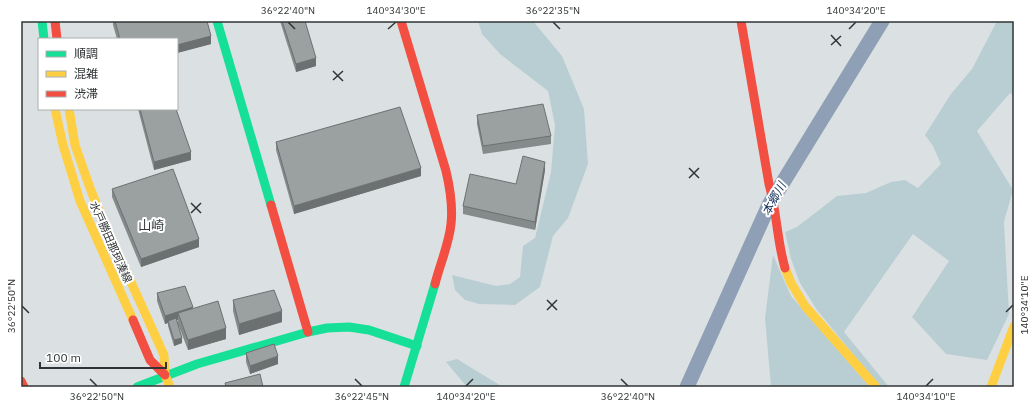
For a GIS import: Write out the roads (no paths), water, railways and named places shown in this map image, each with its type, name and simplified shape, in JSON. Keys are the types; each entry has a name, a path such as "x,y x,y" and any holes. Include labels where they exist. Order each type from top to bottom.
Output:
{"street":[{"path":"42,21 44,38"},
{"path":"55,21 58,38"},
{"path":"217,21 308,332"},
{"path":"401,21 446,171 450,187 452,211 450,232 404,387"},
{"path":"741,21 775,205 782,256 787,275 798,296 812,314 876,387"},
{"name":"水戸勝田那珂湊線","path":"55,110 62,145 80,201 150,360 165,375"},
{"name":"水戸勝田那珂湊線","path":"69,110 75,144 90,188 164,355 165,375 170,387"},
{"path":"992,387 1014,326"},
{"path":"137,387 197,364 308,332 338,327 374,331 417,346"},
{"path":"21,381 24,387"}],"waterway":[{"name":"本郷川","path":"687,387 769,205 882,21"}],"district":[{"name":"山崎","path":"151,225"}]}
